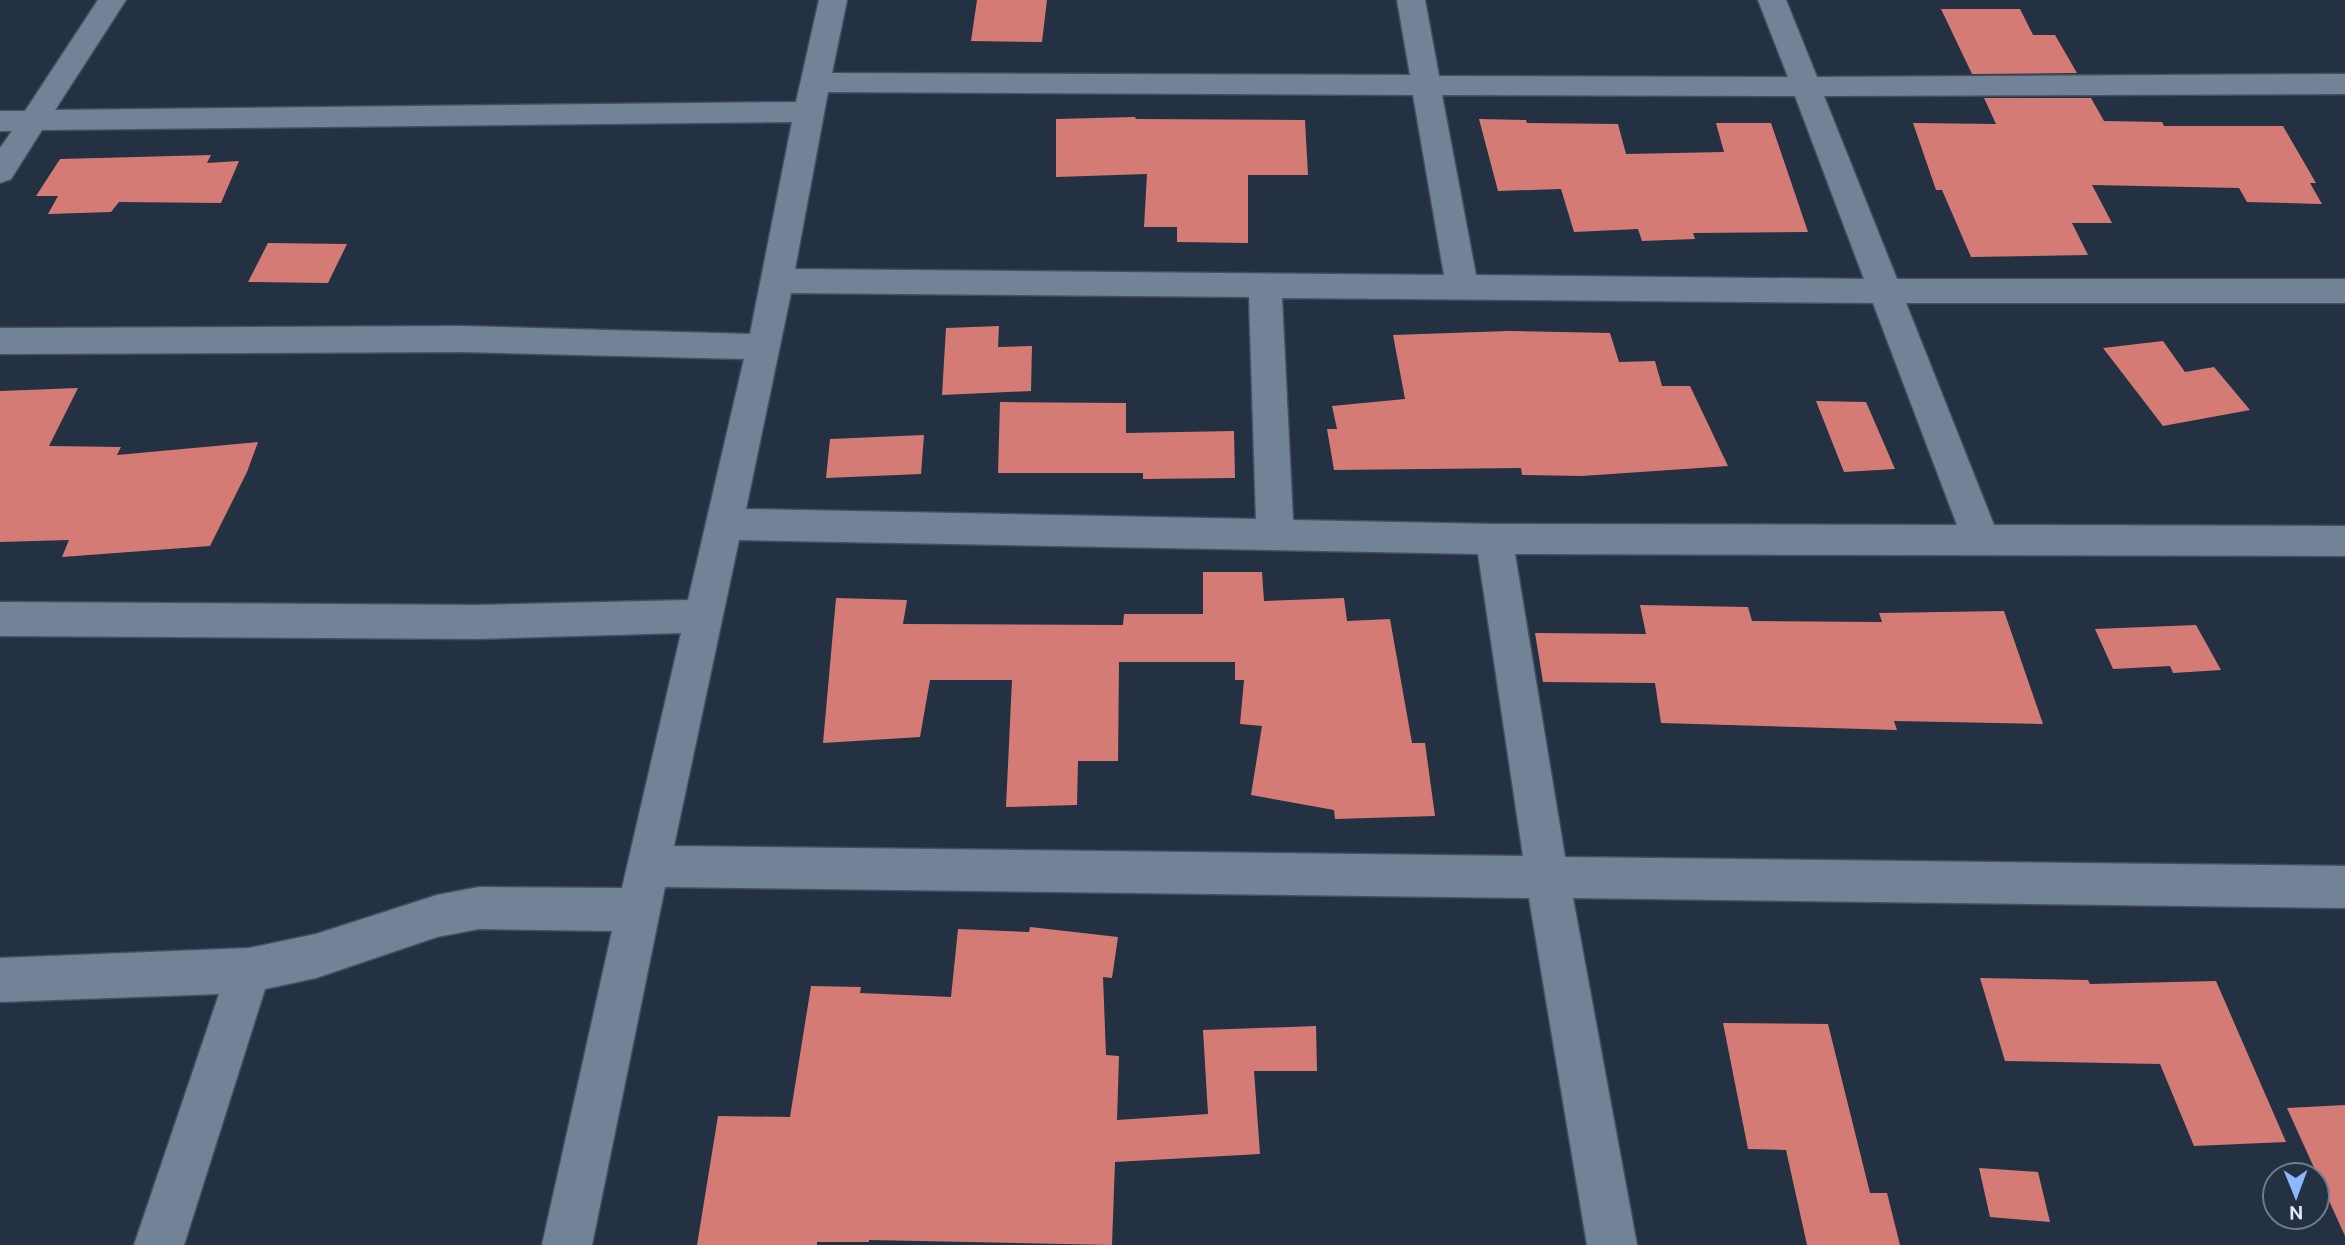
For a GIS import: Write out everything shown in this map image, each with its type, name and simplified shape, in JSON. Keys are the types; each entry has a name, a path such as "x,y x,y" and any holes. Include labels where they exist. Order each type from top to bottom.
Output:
{"street":[{"path":"0,172 113,0"},
{"path":"567,1245 764,347 833,0"},
{"path":"1411,0 1462,287"},
{"path":"1772,0 1982,541"},
{"path":"0,121 813,97 1426,85 1807,87 2345,84"},
{"path":"778,281 1887,292 2345,291"},
{"path":"1265,285 1275,534"},
{"path":"0,341 461,339 764,347"},
{"path":"725,524 1494,539 2345,541"},
{"path":"1494,539 1546,876 1612,1245"},
{"path":"0,619 476,622 704,616"},
{"path":"648,866 2345,887"},
{"path":"0,980 249,970 316,956 437,916 479,908 639,910"},
{"path":"159,1245 249,970"}],"building":[{"path":"977,0 1047,0 1042,42 971,41"},
{"path":"1941,9 2020,9 2033,35 2055,35 2077,73 1972,74"},
{"path":"1984,98 2091,98 2104,121 2162,122 2164,126 2283,126 2316,183 2310,183 2322,204 2247,202 2239,188 2092,185 2112,223 2072,223 2088,255 1971,257 1942,190 1936,190 1913,123 1996,124"},
{"path":"1135,117 1305,120 1308,175 1248,175 1248,243 1177,242 1177,227 1144,227 1147,174 1056,177 1056,119"},
{"path":"1479,119 1526,120 1527,123 1618,124 1626,154 1724,152 1716,123 1771,123 1808,232 1693,233 1695,239 1642,241 1638,229 1574,232 1561,189 1498,191"},
{"path":"211,155 207,163 239,161 221,203 119,202 111,212 48,214 58,196 36,196 60,159"},
{"path":"268,243 347,244 328,283 248,282"},
{"path":"999,326 998,347 1032,346 1031,391 942,395 946,328"},
{"path":"1508,331 1610,333 1619,362 1655,361 1662,386 1690,386 1728,466 1582,476 1522,475 1521,468 1334,470 1327,429 1337,429 1332,406 1405,399 1393,335"},
{"path":"2163,341 2185,372 2214,367 2250,410 2163,426 2103,348"},
{"path":"78,388 49,446 121,447 117,455 258,442 247,472 210,546 62,557 69,540 0,542 0,391"},
{"path":"1816,401 1866,402 1895,469 1844,472"},
{"path":"1000,402 1126,403 1126,433 1234,431 1235,478 1143,479 1143,473 998,473"},
{"path":"924,435 921,474 826,478 830,439"},
{"path":"1203,572 1262,572 1264,601 1344,598 1347,621 1390,619 1412,743 1425,743 1435,816 1335,819 1334,810 1251,795 1262,726 1240,724 1244,680 1235,680 1235,662 1119,662 1118,761 1078,761 1077,805 1006,807 1012,680 930,680 920,737 823,743 836,598 907,600 903,624 1123,625 1124,614 1203,614"},
{"path":"1640,605 1748,607 1752,621 1882,622 1879,613 2004,611 2043,724 1894,721 1897,730 1661,723 1655,683 1543,682 1535,633 1646,634"},
{"path":"2196,625 2221,670 2173,673 2170,666 2113,669 2095,629"},
{"path":"1030,927 1118,937 1112,978 1103,977 1106,1055 1119,1056 1117,1120 1208,1114 1203,1030 1316,1026 1317,1071 1254,1071 1260,1154 1115,1162 1112,1245 869,1240 817,1242 817,1245 697,1245 718,1116 790,1117 811,986 861,987 860,993 951,997 958,929 1029,932"},
{"path":"1980,978 2088,980 2090,984 2216,981 2286,1142 2194,1146 2160,1064 2005,1061"},
{"path":"1723,1023 1828,1024 1870,1193 1887,1193 1900,1245 1807,1245 1786,1150 1748,1149"},
{"path":"2345,1105 2345,1236 2331,1205 2331,1161 2311,1161 2287,1108"},
{"path":"1979,1168 2038,1172 2050,1222 1990,1217"}]}
